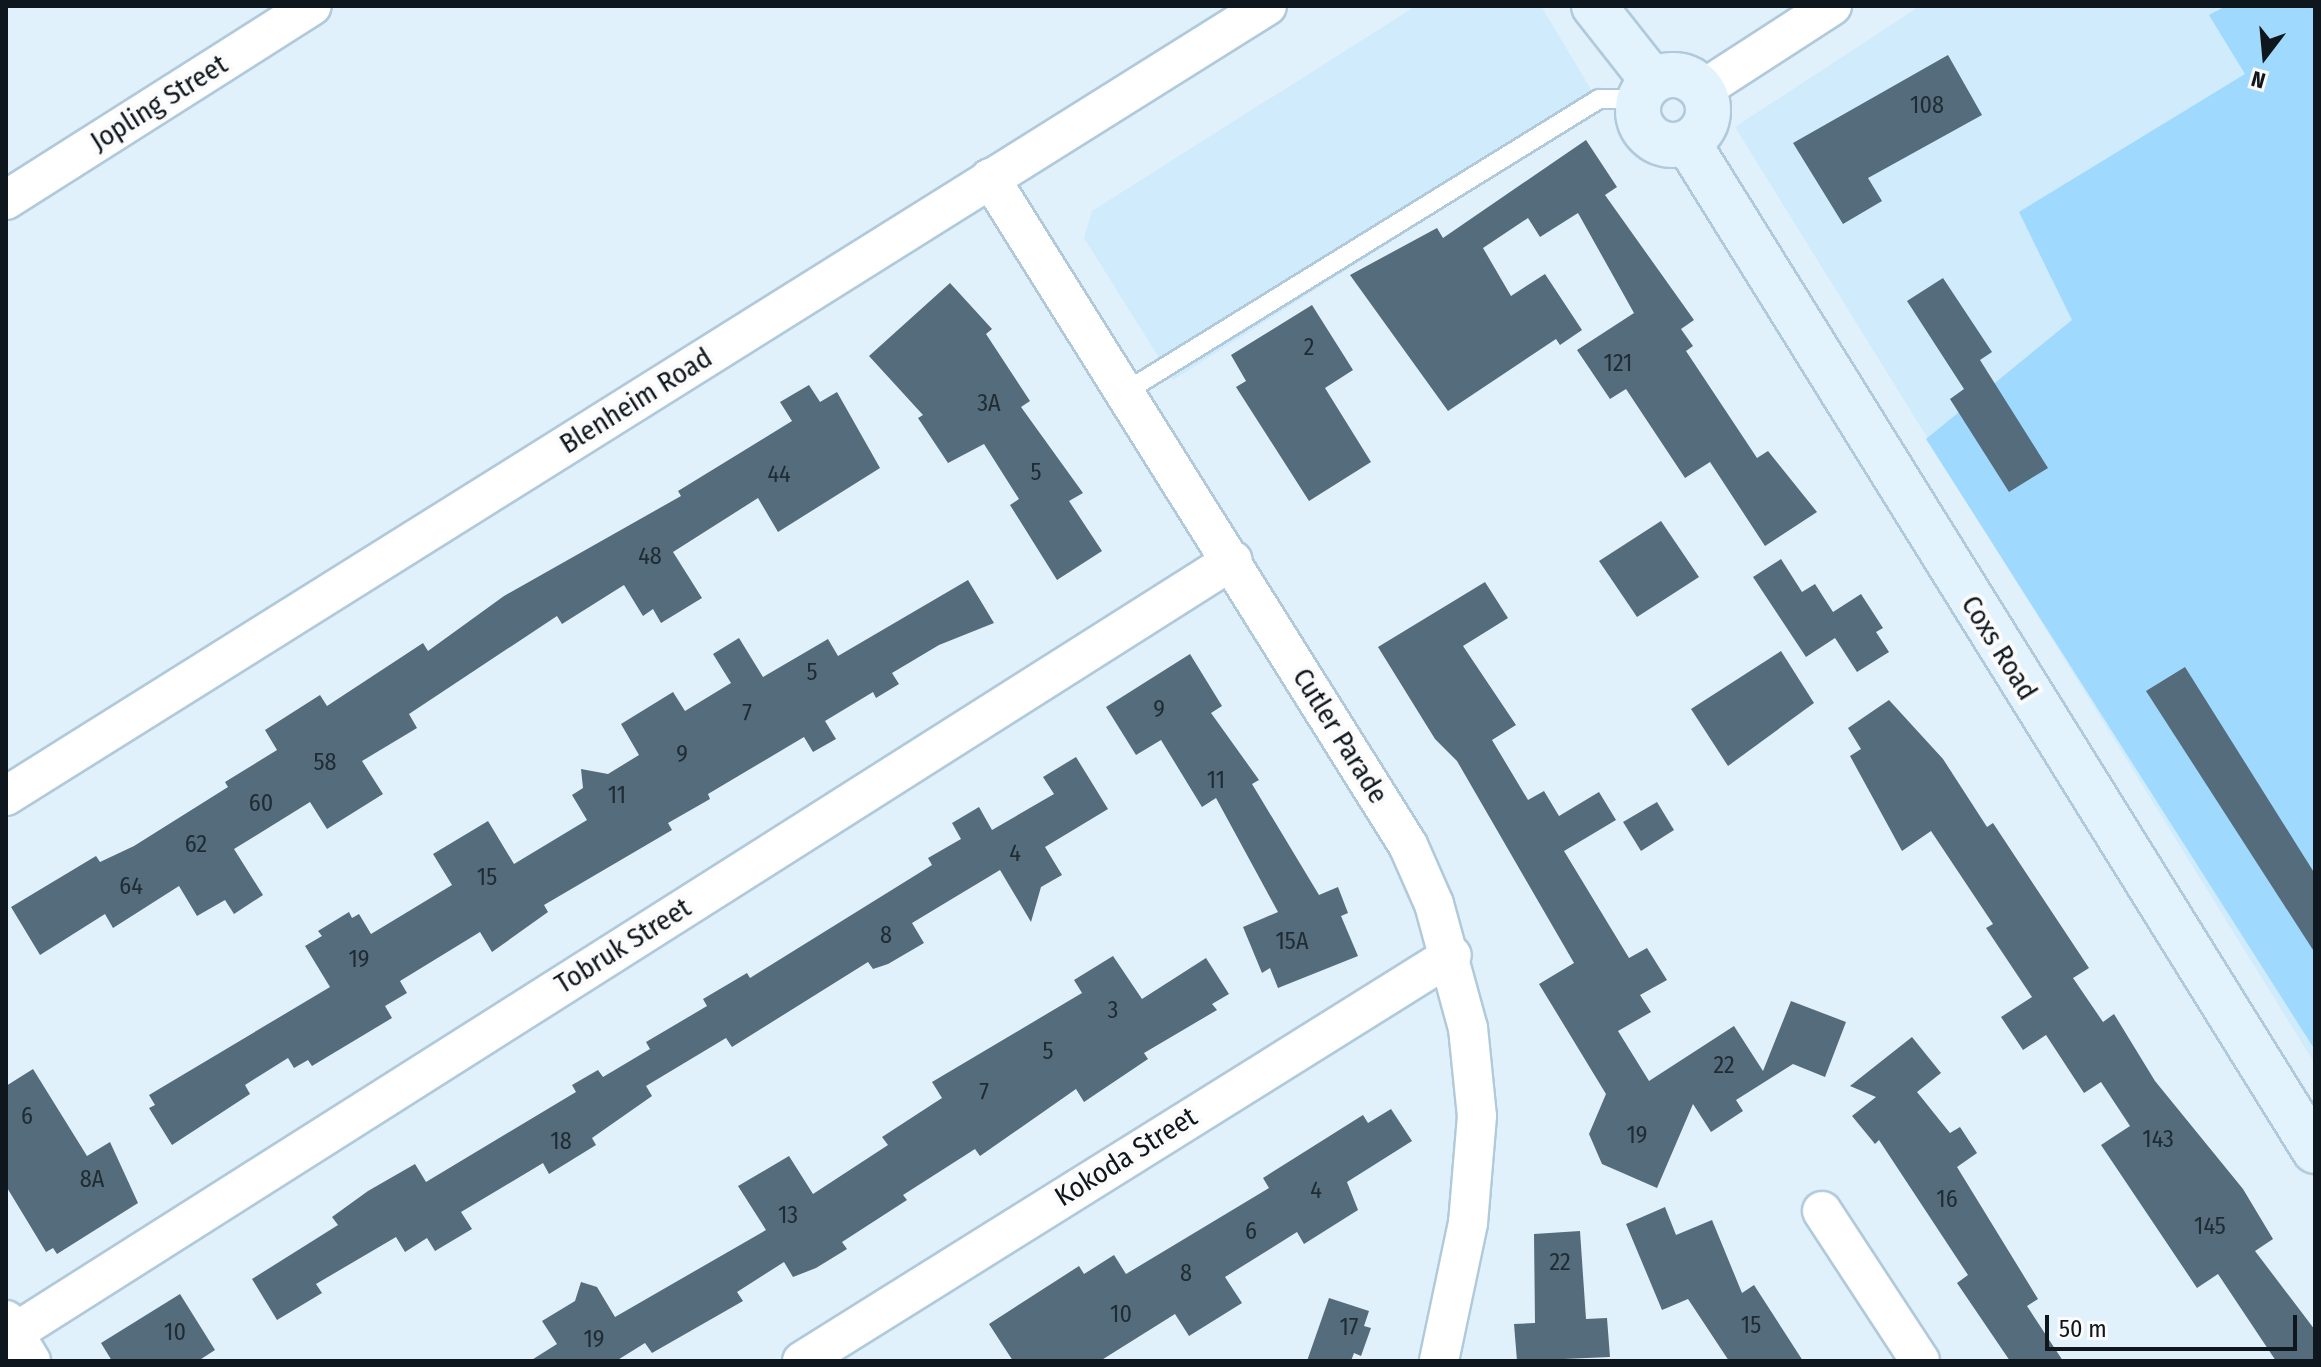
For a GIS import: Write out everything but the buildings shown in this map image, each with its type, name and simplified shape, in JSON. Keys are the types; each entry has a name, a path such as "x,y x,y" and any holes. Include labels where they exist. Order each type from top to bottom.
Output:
{"street":[{"name":"Jopling Street","path":"6,200 312,6"},
{"name":"Blenheim Road","path":"6,796 1267,6"},
{"path":"1594,6 1646,90 1646,132 1665,145 1688,143 1709,116 1702,90 1679,76 1646,90"},
{"path":"1702,90 1832,6"},
{"name":"Coxs Road","path":"1688,143 2315,1151"},
{"name":"Cutler Parade","path":"990,178 1233,560 1408,845 1452,955 1477,1116 1468,1223 1439,1361"},
{"name":"Tobruk Street","path":"17,1338 1233,560"},
{"name":"Kokoda Street","path":"802,1361 1452,955"},
{"path":"1822,1211 1920,1361"}],"lane":[{"path":"1125,392 1599,99 1646,90"}],"shaded area":[{"path":"1416,6 1541,6 1602,108 1173,380 1084,238 1092,211"},
{"path":"1920,6 2315,6 2315,1064 1735,127"},
{"path":"2226,6 2315,6 2315,1050 1926,439 2072,320 2019,212 2245,74 2209,15"}]}
